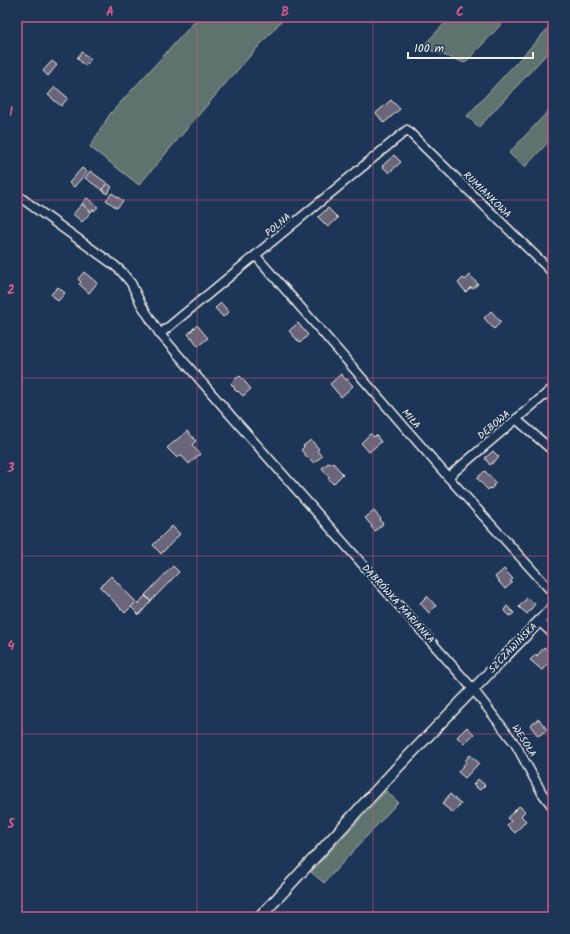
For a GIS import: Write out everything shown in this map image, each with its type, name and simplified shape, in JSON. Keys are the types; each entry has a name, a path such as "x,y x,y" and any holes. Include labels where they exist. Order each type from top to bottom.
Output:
{"street":[{"name":"POLNA","path":"160,334 407,130"},
{"name":"RUMIANKOWA","path":"407,130 553,273"},
{"name":"DĄBRÓWKA MARIANKA","path":"17,195 114,265 127,277 144,310 160,334 473,689"},
{"name":"MIŁA","path":"256,256 448,477 553,594"},
{"name":"DĘBOWA","path":"448,477 553,388"},
{"path":"516,419 553,451"},
{"name":"SZCZAWIŃSKA","path":"473,689 553,606"},
{"path":"539,621 553,634"},
{"name":"WESOŁA","path":"473,689 516,745 542,793 553,807"},
{"path":"260,917 397,768 473,689"}],"green space":[{"path":"199,17 285,17 225,84 139,185 90,147 110,114"},
{"path":"451,17 508,17 465,63 422,47"},
{"path":"553,23 553,47 479,127 467,116"},
{"path":"553,106 553,137 524,168 509,153"},
{"path":"386,791 398,802 324,883 311,872"}],"building":[{"path":"82,52 91,60 85,66 77,58"},
{"path":"52,61 57,65 48,76 43,71"},
{"path":"55,87 68,98 61,106 48,95"},
{"path":"391,100 400,109 384,123 376,113"},
{"path":"394,155 401,162 389,173 382,166"},
{"path":"82,168 87,172 74,187 69,183"},
{"path":"90,171 107,183 102,190 85,178"},
{"path":"107,183 112,187 107,194 102,190"},
{"path":"112,193 123,201 117,208 106,200"},
{"path":"87,198 98,207 94,211 93,209 91,212 82,204"},
{"path":"82,204 91,212 82,222 73,214"},
{"path":"328,208 338,218 328,227 318,217"},
{"path":"84,272 97,283 89,293 79,284 81,282 78,279"},
{"path":"470,275 478,284 472,289 471,287 466,292 458,283 463,278 465,280"},
{"path":"58,287 65,293 58,301 51,294"},
{"path":"221,303 229,312 223,317 215,308"},
{"path":"491,311 501,322 494,329 484,318"},
{"path":"298,323 308,335 300,343 289,331"},
{"path":"197,325 208,338 198,346 188,334"},
{"path":"341,374 353,386 341,397 330,384"},
{"path":"240,376 251,389 243,396 234,389 235,388 231,384"},
{"path":"187,431 196,441 192,445 200,454 189,464 181,455 177,458 167,448"},
{"path":"370,434 374,437 376,435 381,442 369,452 361,443"},
{"path":"311,440 319,449 317,451 322,456 314,463 301,450 304,447 303,446"},
{"path":"493,451 499,457 490,465 485,458"},
{"path":"332,462 343,474 333,484 322,468 328,463 330,464"},
{"path":"485,471 496,483 491,489 490,488 488,490 477,478"},
{"path":"374,511 381,519 380,520 383,524 375,531 365,518"},
{"path":"172,526 180,534 161,554 153,545"},
{"path":"173,566 179,572 151,601 145,595"},
{"path":"504,569 513,579 510,581 512,583 505,589 495,577"},
{"path":"111,576 136,602 125,613 100,587"},
{"path":"145,596 151,601 139,615 131,607 136,602 138,604"},
{"path":"427,596 436,606 429,613 420,603"},
{"path":"527,598 535,604 527,614 519,607"},
{"path":"507,606 514,613 510,616 504,610"},
{"path":"544,647 553,655 553,658 542,670 530,660 536,654 537,656"},
{"path":"539,719 547,730 538,736 530,725"},
{"path":"467,727 474,734 464,744 457,737"},
{"path":"470,755 479,763 465,778 458,772"},
{"path":"478,779 485,785 480,790 473,785"},
{"path":"450,794 461,804 453,813 442,804"},
{"path":"519,806 525,811 521,816 526,821 515,833 507,825 511,821 507,818"}]}
